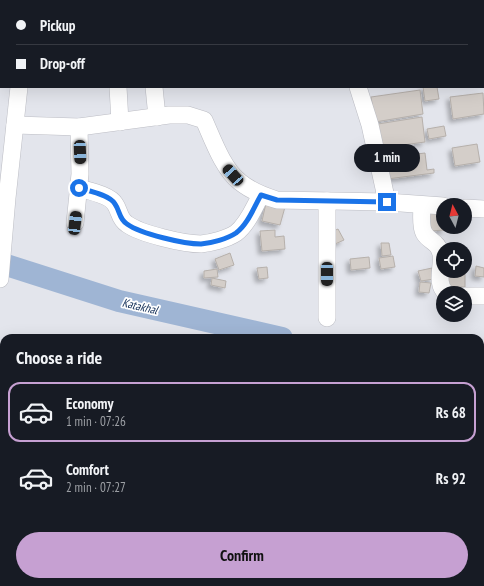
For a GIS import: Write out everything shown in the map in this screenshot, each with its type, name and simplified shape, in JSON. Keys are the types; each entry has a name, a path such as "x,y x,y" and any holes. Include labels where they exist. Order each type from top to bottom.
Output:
{"street":[{"path":"0,279 19,88"},
{"path":"118,88 120,122"},
{"path":"154,88 158,117"},
{"path":"358,88 370,125 387,202"},
{"path":"15,125 79,127 158,117 188,116 204,120 227,168 240,182 261,195 277,200 387,202 436,206"},
{"path":"75,223 80,174 79,127"},
{"path":"79,188 111,199 116,204 121,219 133,228 150,234 188,243 201,244 226,238 236,233 244,225 261,195"},
{"path":"326,318 327,201"},
{"path":"422,205 422,227 424,234 435,242 439,247 441,255 442,286"},
{"path":"472,208 484,209"},
{"path":"472,296 484,296"}],"building":[{"path":"423,88 437,88 439,99 425,101"},
{"path":"420,90 423,114 375,122 371,97"},
{"path":"483,93 484,114 453,119 450,97"},
{"path":"422,117 425,142 381,148 378,124"},
{"path":"444,126 446,136 429,139 427,129"},
{"path":"477,144 480,162 455,166 452,148"},
{"path":"425,153 427,170 434,169 434,173 387,179 384,158"},
{"path":"266,203 285,207 280,225 262,221"},
{"path":"429,210 436,210 436,231 430,231"},
{"path":"338,229 344,240 335,244 329,233"},
{"path":"275,230 275,237 284,236 285,249 262,251 260,231"},
{"path":"381,243 389,243 391,255 382,256"},
{"path":"230,253 234,265 219,270 215,259"},
{"path":"393,256 395,267 381,269 379,258"},
{"path":"369,257 370,268 351,270 350,259"},
{"path":"476,266 484,268 484,277 475,276"},
{"path":"267,267 268,278 259,279 257,268"},
{"path":"432,268 434,279 421,281 418,271"},
{"path":"217,269 218,277 204,278 204,271"},
{"path":"212,278 226,281 225,288 211,285"},
{"path":"445,278 465,278 465,286 446,286"},
{"path":"420,282 431,283 429,293 419,292"}],"waterway":[{"name":"Katakhal","path":"0,263 119,301 264,334"}],"route":[{"path":"79,188 111,199 116,204 121,219 133,228 150,234 188,243 201,244 226,238 236,233 244,225 261,195 277,200 387,202"}]}
